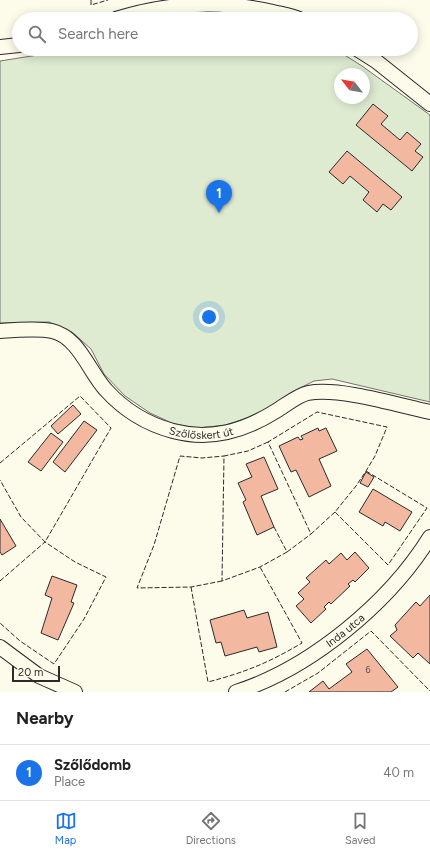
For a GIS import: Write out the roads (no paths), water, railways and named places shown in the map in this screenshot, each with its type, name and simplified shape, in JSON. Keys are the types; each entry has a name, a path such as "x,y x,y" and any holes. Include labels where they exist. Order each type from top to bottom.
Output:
{"street":[{"path":"140,12 192,4 255,4 278,12"},
{"path":"0,47 12,46"},
{"path":"368,56 430,104"},
{"name":"Szőlőskert út","path":"0,331 52,332 65,338 88,364 105,389 122,406 154,424 193,435 218,435 238,430 260,421 306,393 330,391 430,412"},
{"name":"Inda utca","path":"236,692 286,672 318,651 368,612 404,572 430,537"},
{"path":"0,647 39,676 75,692"}],"place":[{"name":"Szőlődomb","path":"219,213"}]}
